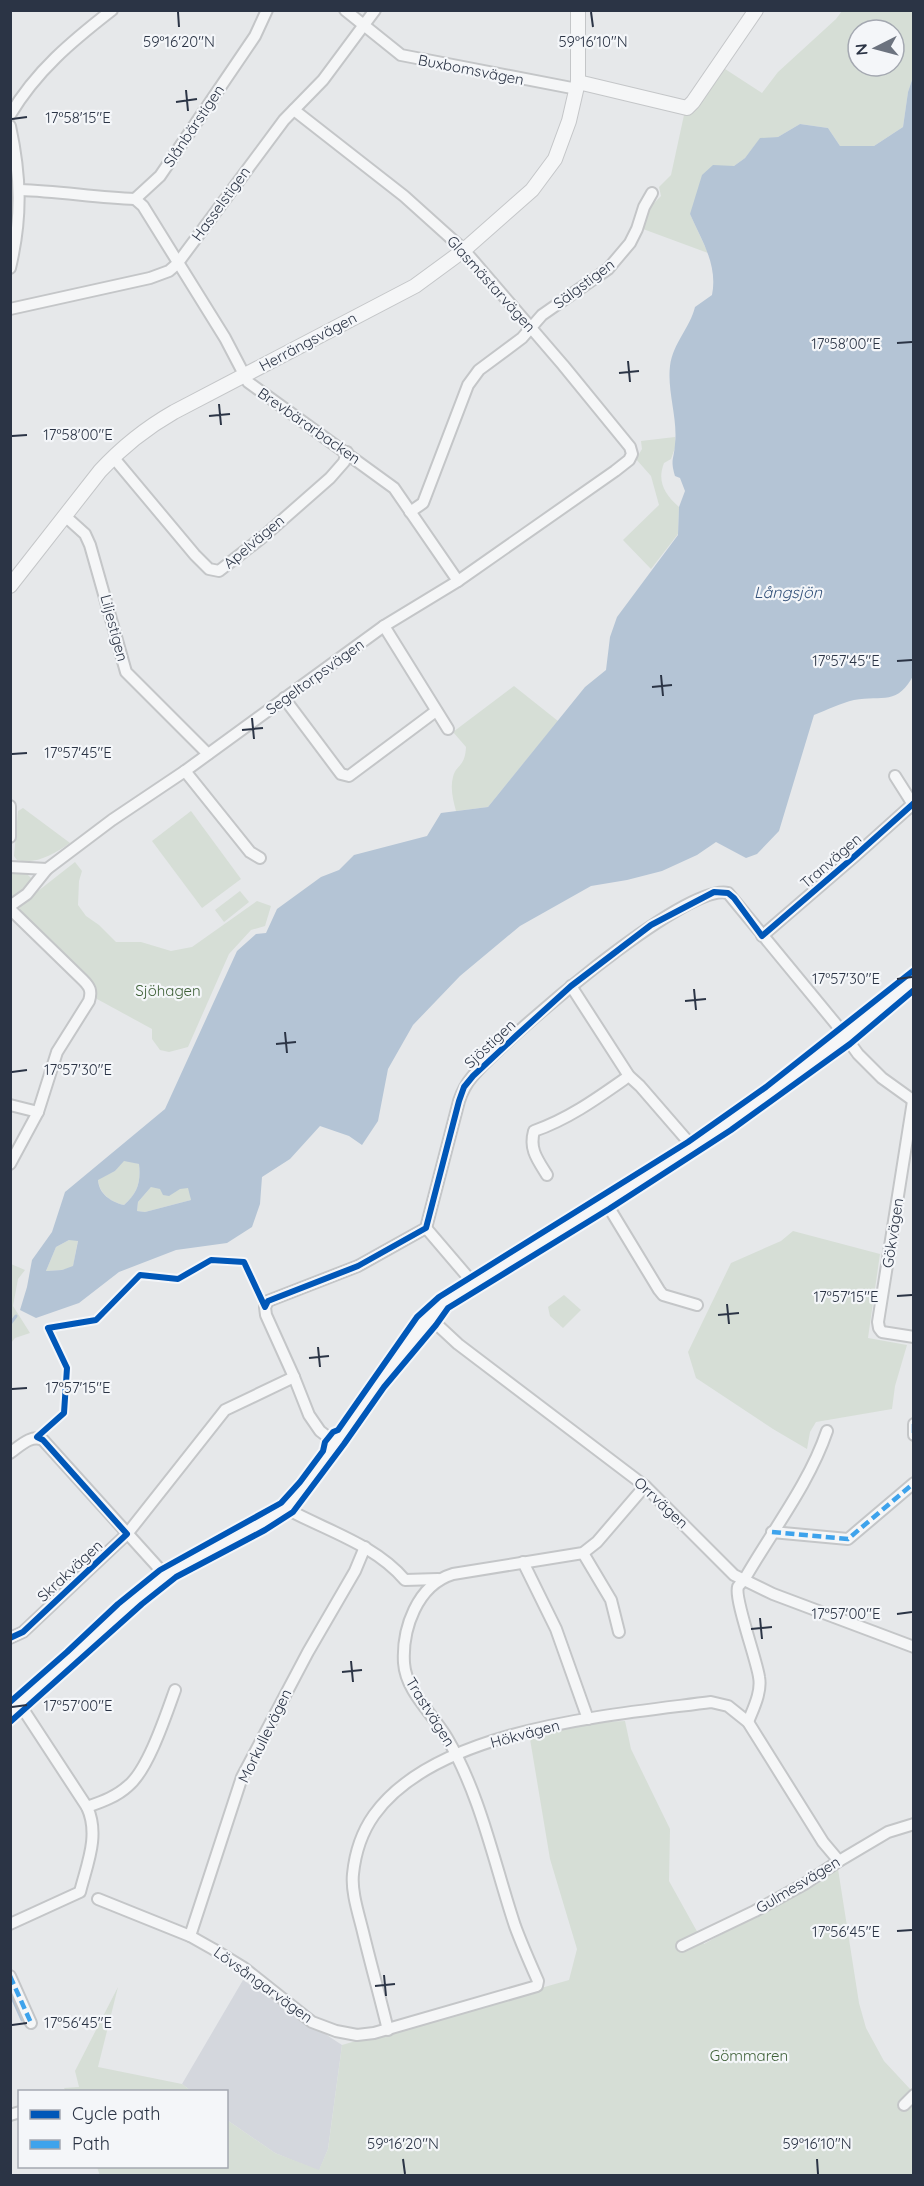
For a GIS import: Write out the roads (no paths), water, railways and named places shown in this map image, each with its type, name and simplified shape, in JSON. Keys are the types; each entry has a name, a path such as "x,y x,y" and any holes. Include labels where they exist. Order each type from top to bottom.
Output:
{"street":[{"path":"10,115 43,69 61,51 112,10"},
{"name":"Slånbärstigen","path":"135,199 160,176 255,36 267,10"},
{"name":"Buxbomsvägen","path":"345,10 393,50 411,58 577,85"},
{"name":"Hasselstigen","path":"10,309 150,278 169,271 177,264 247,168 294,110 323,81 375,10"},
{"name":"Herrängsvägen","path":"10,586 113,457 158,422 415,286 464,250 517,205 549,169 561,146 577,85 578,10"},
{"path":"577,85 687,108 756,10"},
{"name":"Glasmästarvägen","path":"294,110 404,196 464,250 630,447 632,454 629,460"},
{"path":"10,126 20,190 19,219 10,268"},
{"path":"20,190 56,191 107,198 135,199"},
{"name":"Sälgstigen","path":"410,512 423,503 468,385 479,370 522,338 542,315 617,260 634,236 644,207 652,193"},
{"name":"Brevbärarbacken","path":"135,199 143,206 225,338 248,382 394,488 458,581"},
{"name":"Apelvägen","path":"113,457 195,555 209,569 219,571 264,536 330,478 344,462 347,452"},
{"name":"Segeltorpsvägen","path":"10,908 27,894 47,869 112,820 185,771 384,626 458,581 541,525 629,460"},
{"name":"Liljestigen","path":"65,516 85,534 90,545 126,672 208,754"},
{"path":"384,626 448,729"},
{"path":"284,698 341,774 349,776 436,711"},
{"path":"185,771 250,852 260,858"},
{"path":"895,776 913,804"},
{"name":"Tranvägen","path":"762,936 913,804"},
{"path":"10,806 10,837"},
{"path":"10,867 47,869"},
{"name":"Sjöstigen","path":"426,1228 464,1087 486,1063 571,986 651,925 714,892 728,893 734,898 858,1054 882,1078 913,1101"},
{"path":"10,908 90,987 91,995 57,1052 38,1112 10,1164"},
{"path":"10,1924 80,1892 94,1833 87,1808 15,1707 165,1575 287,1509 338,1444 430,1318 473,1283 754,1105 914,984"},
{"path":"571,986 629,1076 692,1146"},
{"path":"547,1174 532,1150 531,1140 534,1131 553,1125 600,1097 629,1076"},
{"name":"Gökvägen","path":"913,1101 878,1322 882,1332 914,1337"},
{"path":"10,1105 38,1112"},
{"path":"605,1201 663,1295 697,1305"},
{"path":"338,1444 320,1431 309,1415 266,1315 265,1306 268,1302 358,1266 426,1228 473,1283"},
{"name":"Orrvägen","path":"430,1318 458,1344 645,1486 734,1575 772,1594 914,1647"},
{"name":"Skrakvägen","path":"10,1638 23,1632 127,1534 225,1410 294,1377"},
{"path":"914,1425 914,1435"},
{"path":"748,1722 759,1690 760,1679 738,1586 744,1580 820,1453 827,1431"},
{"path":"10,1453 32,1438 37,1437 43,1440 165,1575"},
{"path":"772,1532 848,1539 914,1483"},
{"path":"287,1509 365,1547 384,1559 405,1580 438,1579 453,1574 583,1553 597,1542 645,1486"},
{"name":"Morkullevägen","path":"190,1936 246,1769 308,1652 355,1571 365,1547"},
{"path":"583,1553 611,1600 619,1632"},
{"path":"523,1562 556,1629 588,1719"},
{"name":"Trastvägen","path":"438,1579 413,1610 405,1640 406,1675 414,1692 446,1736 456,1755 490,1839 515,1926 538,1981 537,1986"},
{"path":"87,1808 109,1799 130,1786 146,1761 175,1690"},
{"name":"Hökvägen","path":"388,2030 358,1912 353,1877 359,1842 373,1815 394,1793 418,1774 456,1755 545,1727 588,1719 711,1702 728,1706 748,1722 823,1842 839,1861"},
{"name":"Gulmesvägen","path":"682,1946 755,1911 806,1883 888,1832 914,1824"},
{"name":"Lövsångarvägen","path":"98,1899 190,1936 244,1968 312,2022 336,2031 357,2035 388,2030 537,1986"},
{"path":"10,1976 31,2023"},
{"path":"904,2105 914,2095"}],"water":[{"name":"Långsjön","path":"913,77 914,674 908,684 896,695 854,700 814,715 779,831 757,854 746,858 716,842 697,855 662,871 591,886 520,926 460,976 413,1025 388,1069 378,1121 362,1145 349,1136 320,1126 290,1159 262,1177 260,1204 252,1227 227,1243 176,1250 119,1272 79,1303 36,1318 20,1310 32,1260 52,1232 65,1192 165,1109 237,951 256,934 266,933 277,909 321,877 339,870 354,855 427,836 441,813 488,807 585,687 606,670 610,637 617,617 678,535 679,507 685,491 680,478 675,476 673,466 676,434 669,376 674,350 695,307 712,295 711,263 690,214 702,175 713,165 734,166 745,158 760,138 778,137 800,124 828,128 840,146 874,146 903,127 908,92","holes":["124,1161 139,1164 140,1170 135,1191 124,1205 106,1197 98,1180 115,1171","151,1187 160,1189 163,1195 169,1196 180,1189 188,1188 191,1200 145,1212 137,1211 138,1202","69,1240 78,1241 73,1266 62,1270 46,1271 56,1247"]}],"waterway":[{"path":"10,1324 16,1316"},
{"path":"10,1993 22,2020"}],"park label":[{"name":"Sjöhagen","path":"168,991"},
{"name":"Gömmaren","path":"749,2056"}]}
